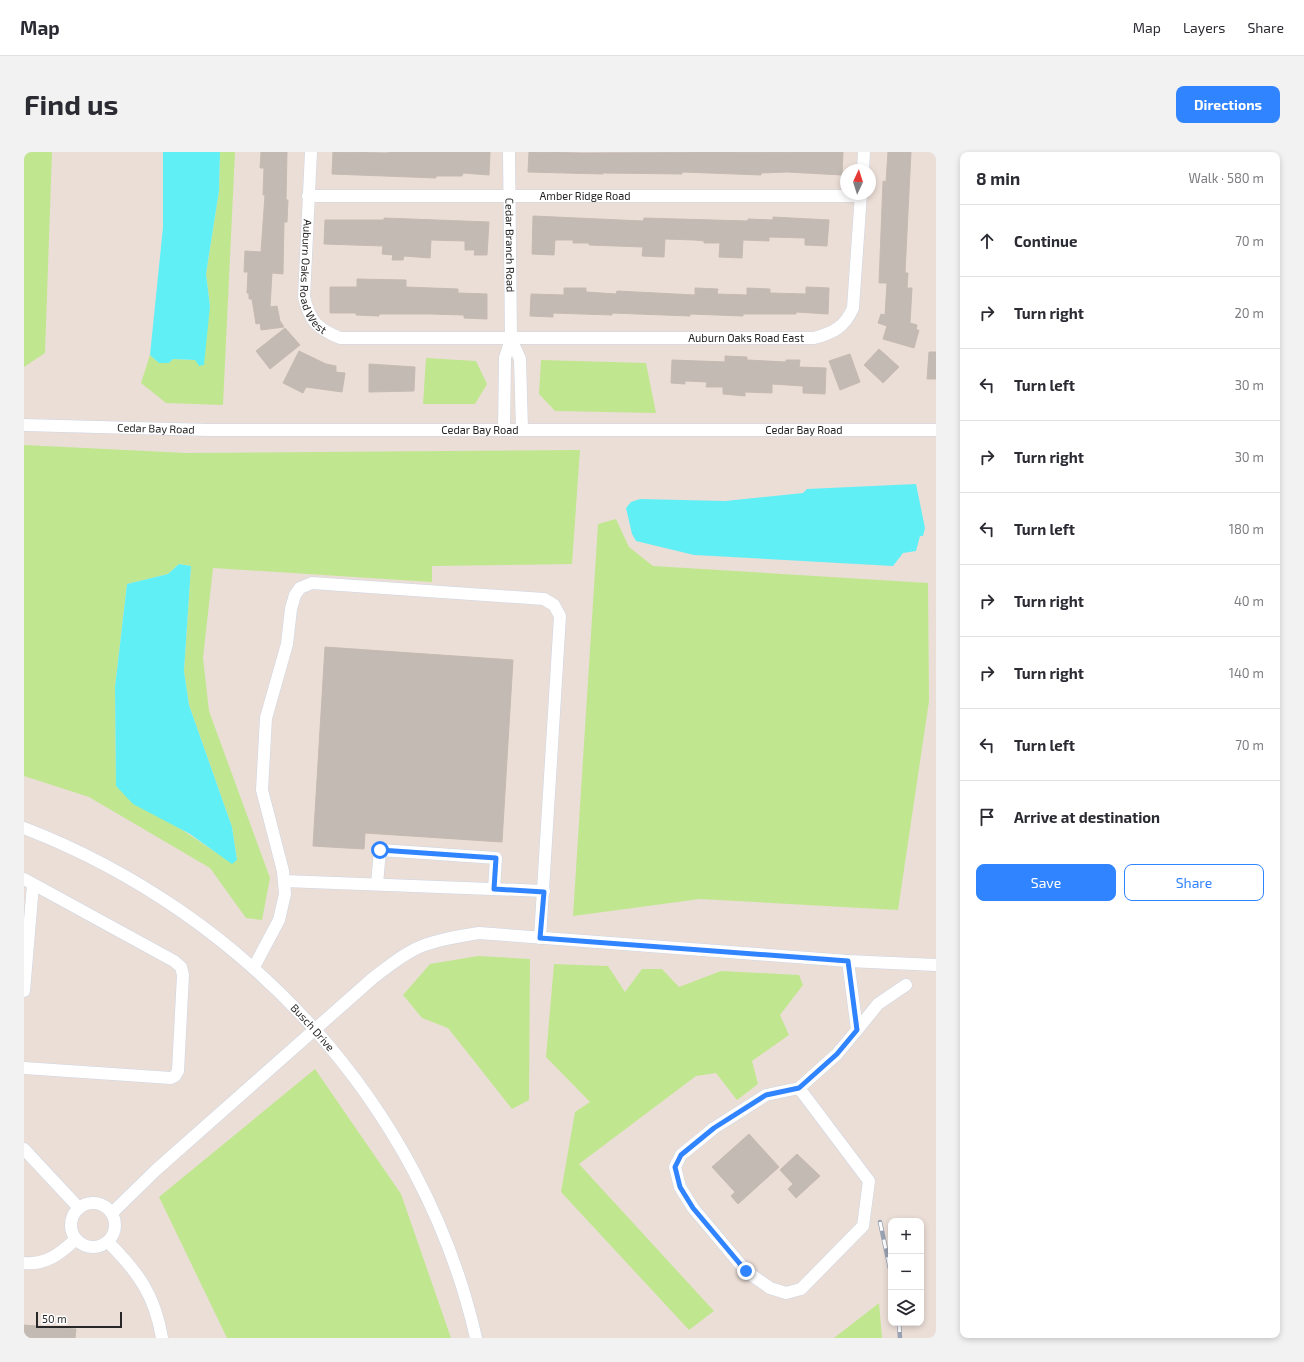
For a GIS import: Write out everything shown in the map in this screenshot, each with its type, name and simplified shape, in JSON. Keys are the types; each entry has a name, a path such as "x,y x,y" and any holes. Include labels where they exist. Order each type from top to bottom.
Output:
{"street":[{"name":"Auburn Oaks Road West","path":"311,152 304,297 308,314 315,323 324,331 340,338 510,339"},
{"name":"Cedar Branch Road","path":"504,430 505,358 510,339 509,152"},
{"path":"863,164 864,152"},
{"name":"Amber Ridge Road","path":"308,196 840,195"},
{"name":"Auburn Oaks Road East","path":"510,339 814,338 840,329 849,319 854,308 861,200"},
{"name":"Cedar Branch Road","path":"510,339 520,359 522,430"},
{"name":"Cedar Bay Road","path":"24,425 209,430 936,430"},
{"path":"254,967 279,920 285,894 278,850 262,790 266,718 287,644 291,609 295,595 300,588 312,583 544,599 554,605 560,616 540,938"},
{"name":"Busch Drive","path":"24,828 59,842 133,880 200,924 254,967 316,1030 346,1066 376,1108 421,1186 451,1254 471,1315 476,1338"},
{"path":"377,884 380,850 496,858 494,889"},
{"path":"284,881 544,892"},
{"path":"24,991 28,882 174,961 181,967 183,975 178,1071 175,1076 171,1078 25,1069"},
{"path":"112,1212 156,1170 373,978 420,947 450,938 479,933 848,961 936,965"},
{"path":"848,961 857,1030"},
{"path":"799,1088 869,1181 863,1226 801,1289 786,1293 770,1288 746,1271 693,1208 680,1187 675,1167 681,1155 714,1128 766,1095 799,1088 837,1054 878,1004 906,985"},
{"path":"24,1149 79,1208"},
{"path":"93,1202 101,1204 112,1212 116,1228 108,1242 96,1247 88,1247 76,1239 72,1232 71,1221 79,1208 93,1202"},
{"path":"24,1263 36,1264 53,1258 76,1239"},
{"path":"108,1242 133,1268 145,1286 155,1307 162,1338"}],"green space":[{"path":"24,152 52,152 45,353 24,367"},
{"path":"220,152 235,152 223,405 166,403 141,383 150,355 159,363 169,363 173,359 195,360 210,306 206,274 219,191"},
{"path":"426,358 476,361 487,384 475,404 423,404"},
{"path":"541,360 646,363 656,413 555,411 539,394"},
{"path":"24,445 187,453 580,450 572,564 432,566 432,582 213,568 203,658 209,711 270,878 262,920 246,918 210,868 89,797 24,776","holes":["179,564 191,566 184,671 189,705 232,827 237,860 232,863 116,786 115,687 127,584 168,574"]},
{"path":"616,519 629,547 653,566 928,583 929,701 898,910 700,899 573,916 598,524"},
{"path":"478,956 530,959 529,1100 512,1109 448,1028 422,1018 403,995 430,964"},
{"path":"554,964 608,966 625,992 642,969 662,969 679,987 721,971 799,975 803,985 780,1015 789,1035 752,1061 758,1084 737,1100 716,1073 696,1076 579,1164 714,1311 689,1330 561,1192 575,1112 590,1102 546,1057"},
{"path":"315,1069 401,1194 451,1338 227,1338 159,1197"},
{"path":"879,1303 882,1338 834,1338"}],"water":[{"path":"163,152 220,152 219,191 206,274 210,306 204,365 199,366 195,360 173,359 169,363 159,363 150,355 163,227"},
{"path":"916,484 925,528 923,536 920,536 916,551 903,553 893,566 694,555 636,541 632,534 626,508 631,502 640,499 725,501 803,493 807,489"},
{"path":"179,564 191,566 184,671 189,705 232,827 237,860 232,864 190,834 133,804 116,786 115,687 127,584 168,574"}],"building":[{"path":"261,152 287,152 286,200 288,200 287,222 284,222 283,274 272,273 270,307 277,306 280,321 284,327 261,330 260,323 256,324 252,299 249,299 249,294 247,293 248,272 244,272 245,251 261,252 265,195 263,195 264,168 260,168"},
{"path":"333,152 490,152 489,175 463,173 462,176 436,176 436,178 332,174"},
{"path":"529,152 843,152 842,164 840,164 840,175 787,172 761,173 761,175 682,172 682,174 603,174 528,172"},
{"path":"888,152 911,152 905,273 908,273 907,288 912,288 910,323 917,325 916,330 919,330 914,348 883,339 887,326 878,323 881,314 885,315 887,283 879,283 883,181 886,182"},
{"path":"533,216 643,221 644,218 748,221 748,219 773,220 773,217 829,220 827,246 805,245 805,238 769,237 769,241 743,240 742,258 719,257 720,243 665,239 664,257 642,256 643,247 589,245 589,243 573,243 573,240 555,240 554,255 532,254"},
{"path":"384,218 489,222 487,255 474,255 475,250 465,250 465,241 431,240 430,258 404,256 403,260 392,260 393,255 382,254 383,246 324,244 325,220 384,220"},
{"path":"357,279 406,280 406,287 458,289 458,293 487,294 487,319 464,318 464,315 379,314 379,316 356,315 356,313 330,313 330,287 357,287"},
{"path":"806,287 829,288 828,314 796,312 796,314 743,314 743,316 690,314 690,316 612,313 612,315 553,313 553,317 530,316 531,294 564,295 564,288 586,288 586,292 616,294 617,291 695,295 695,288 718,289 717,294 747,295 747,288 770,289 770,293 806,294"},
{"path":"285,328 300,345 270,369 256,351"},
{"path":"879,349 899,367 883,383 864,365"},
{"path":"299,351 326,364 336,366 336,372 345,373 342,392 306,387 303,393 283,383"},
{"path":"929,352 936,352 936,379 927,379"},
{"path":"850,354 860,382 840,390 829,361"},
{"path":"725,356 747,357 747,360 786,362 786,360 800,360 799,367 826,368 825,394 803,393 803,386 772,384 772,393 745,392 745,396 723,394 723,387 706,387 707,382 685,381 685,384 671,383 672,360 725,362"},
{"path":"369,364 415,367 414,391 369,392"},
{"path":"325,647 513,660 502,842 365,833 364,849 313,846"},
{"path":"749,1134 779,1167 738,1204 731,1196 735,1192 712,1167"},
{"path":"797,1154 820,1176 796,1198 788,1189 793,1184 780,1170"},
{"path":"24,1325 76,1329 75,1338 24,1338"}],"railway":[{"path":"880,1222 888,1259"},
{"path":"899,1326 900,1338"}],"route":[{"path":"380,850 496,858 494,889 544,892 540,938 848,961 857,1030 837,1054 799,1088 766,1095 714,1128 681,1155 675,1167 680,1187 693,1208 746,1271"}]}
